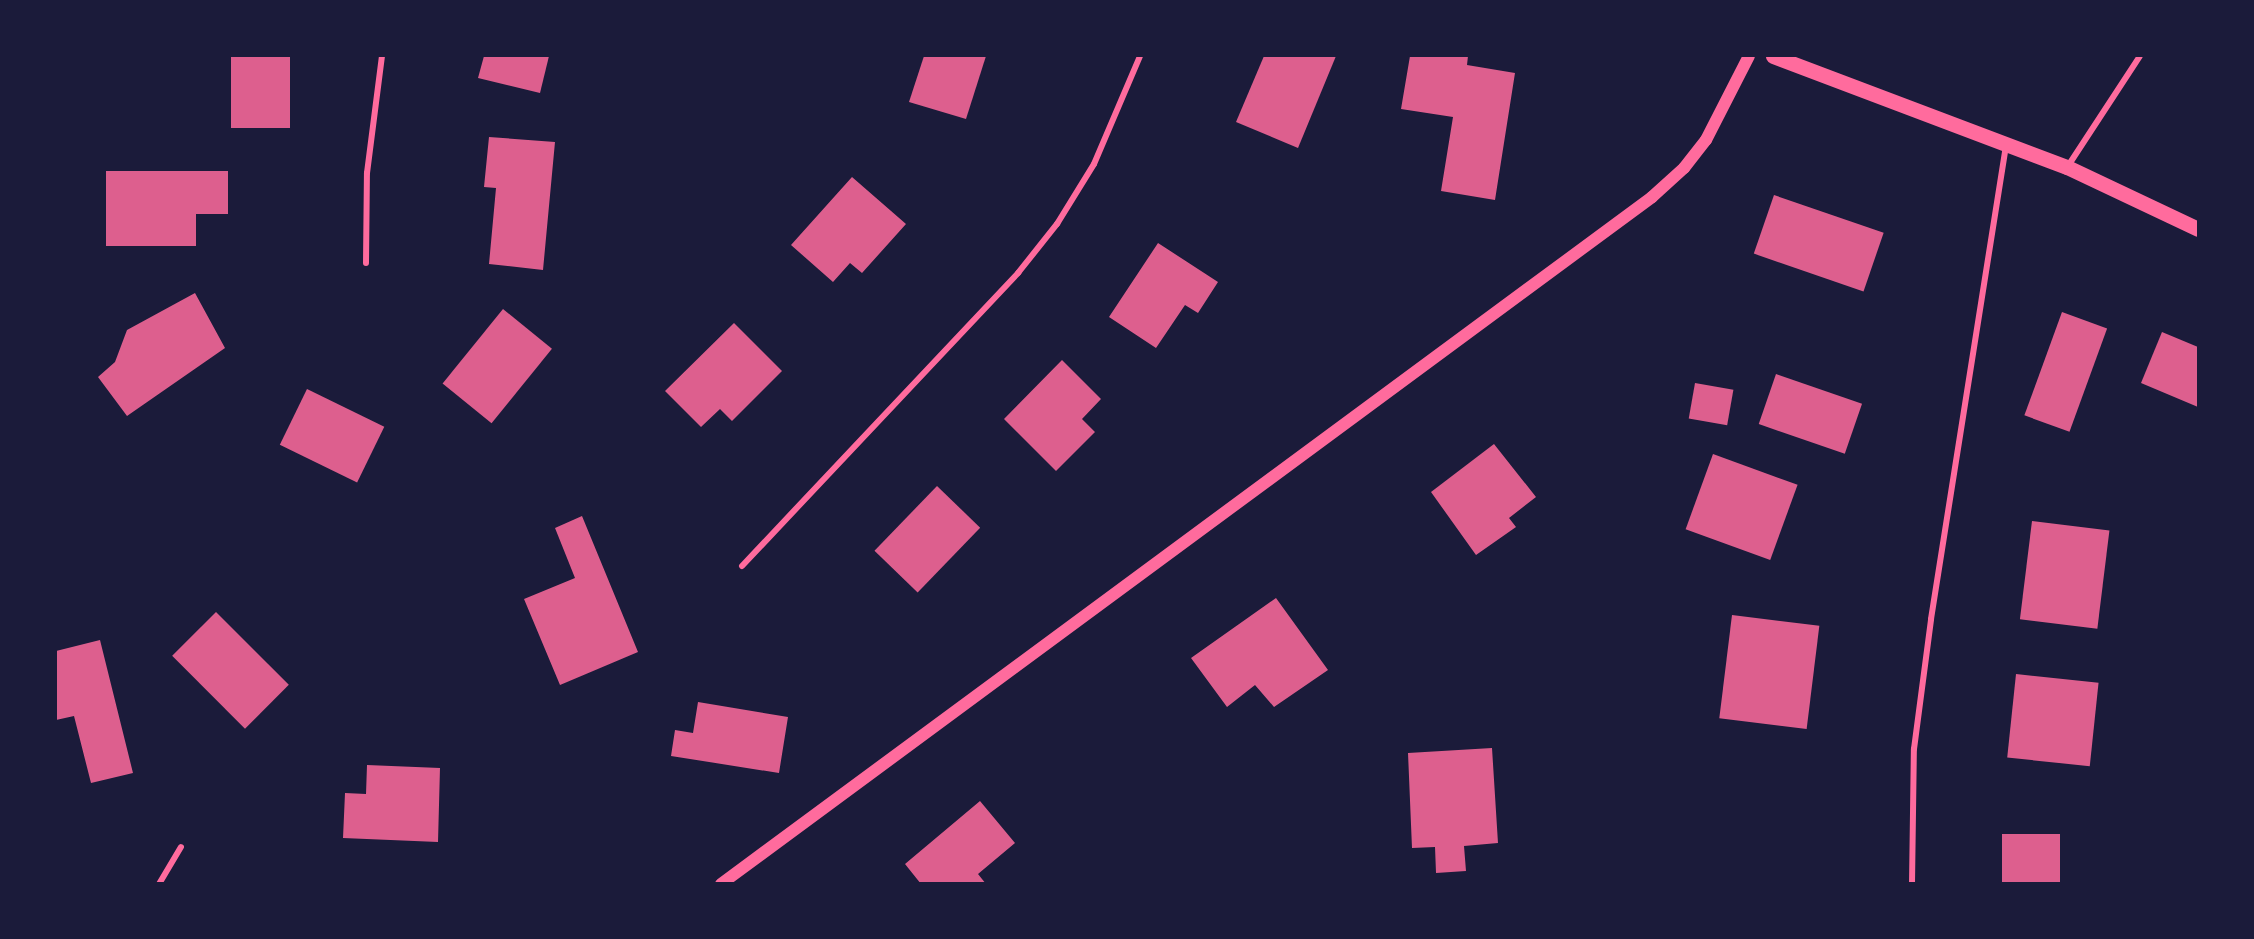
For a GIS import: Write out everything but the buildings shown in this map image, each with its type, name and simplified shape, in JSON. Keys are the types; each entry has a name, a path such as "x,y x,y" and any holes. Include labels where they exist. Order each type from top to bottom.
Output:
{"main road":[{"path":"721,884 1652,197 1684,168 1706,140 1749,56"},
{"path":"1773,56 2067,167 2199,229"}],"street":[{"path":"366,263 367,173 382,56"},
{"path":"742,567 1018,273 1057,224 1094,164 1140,56"},
{"path":"2067,167 2140,56"},
{"path":"1912,884 1914,748 1931,619 2006,144"},
{"path":"159,884 181,847"}]}
